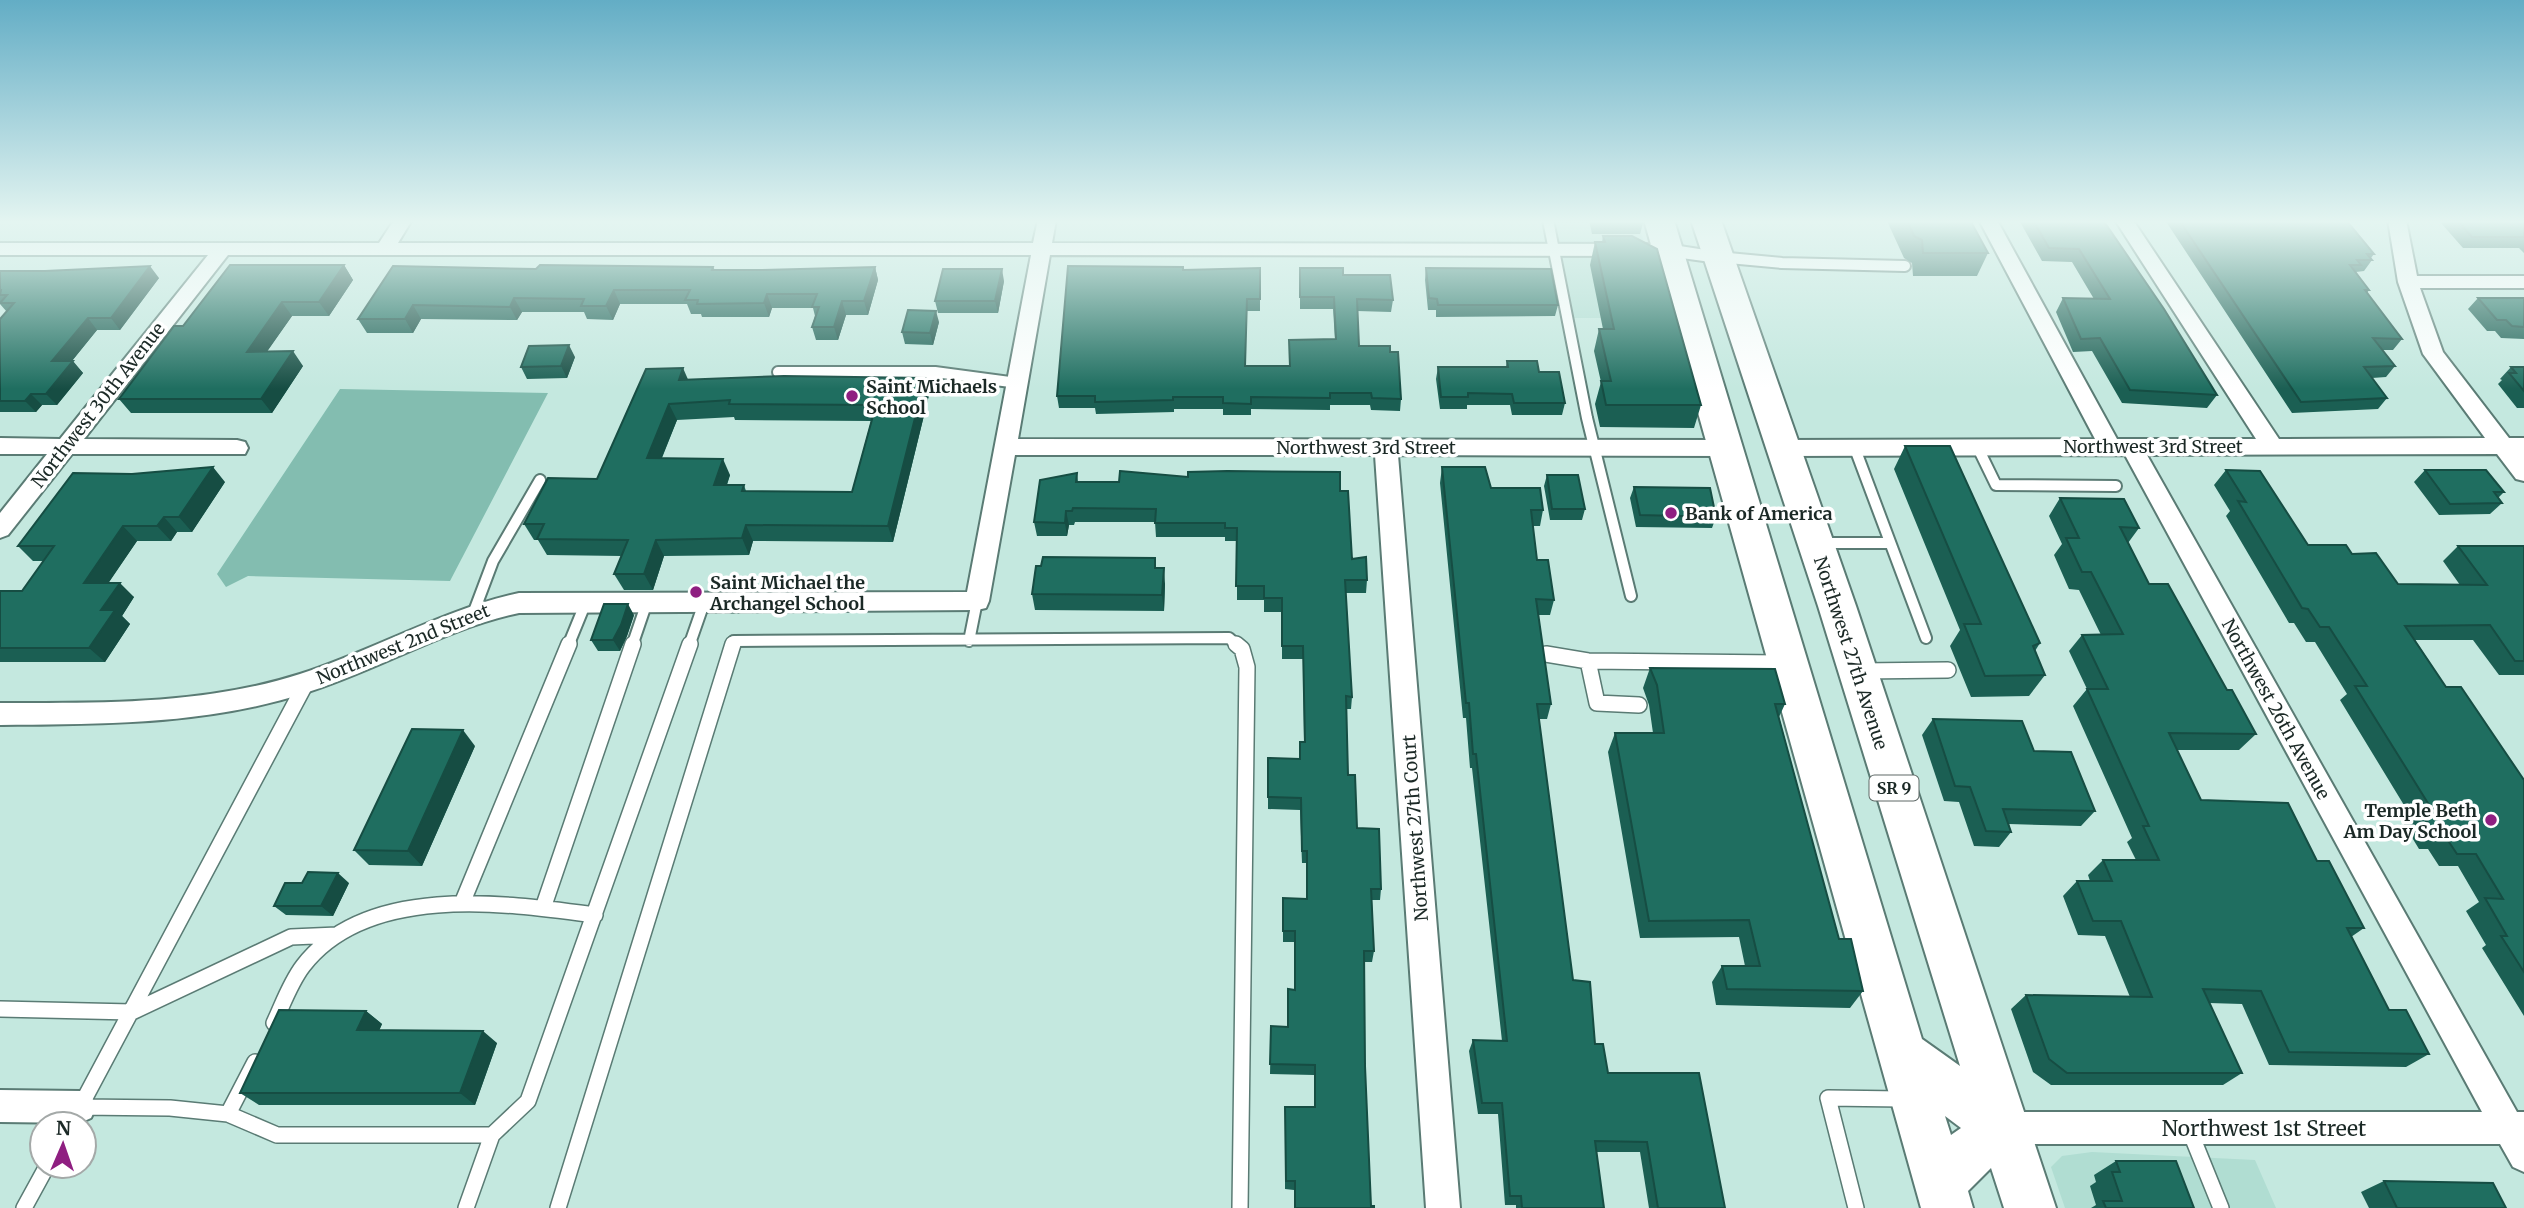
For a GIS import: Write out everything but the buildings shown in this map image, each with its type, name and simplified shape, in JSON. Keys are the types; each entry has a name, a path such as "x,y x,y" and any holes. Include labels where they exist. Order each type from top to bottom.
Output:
{"highway":[{"path":"1675,276 1787,663 1901,1076 1943,1196"},
{"name":"Northwest 27th Avenue","path":"1725,276 1841,622 2030,1208"},
{"path":"1688,318 1717,351 1744,423 1765,442 1783,448"},
{"path":"1725,448 1764,471 1812,598 1822,612 1841,622"},
{"path":"1901,1076 2003,1128 1966,1155 1943,1196"}],"street":[{"name":"Northwest 30th Avenue","path":"0,529 201,276"},
{"path":"976,601 1038,276"},
{"name":"Northwest 26th Avenue","path":"2021,276 2516,1128 2524,1156"},
{"path":"2161,276 2272,446"},
{"path":"2407,276 2433,354 2513,445 2524,473"},
{"path":"2408,282 2524,282"},
{"name":"Northwest 3rd Street","path":"1783,448 2513,445"},
{"path":"0,446 237,448"},
{"name":"Northwest 3rd Street","path":"1006,447 1725,448"},
{"name":"Northwest 27th Court","path":"1386,448 1443,1208"},
{"name":"Northwest 2nd Street","path":"0,714 122,714 195,709 235,702 306,683 473,614 519,603 976,601"},
{"path":"0,1106 30,1110"},
{"name":"Northwest 1st Street","path":"2003,1128 2516,1128"}],"lane":[{"path":"1560,276 1594,448 1631,596"},
{"path":"778,372 935,372 1018,383"},
{"path":"1854,446 1926,638"},
{"path":"1977,446 1996,485 2116,485"},
{"path":"473,614 480,587 501,542 540,480"},
{"path":"1815,543 1890,543"},
{"path":"969,641 976,601"},
{"path":"463,901 586,602"},
{"path":"543,908 647,602"},
{"path":"467,1208 492,1135 528,1101 704,603"},
{"path":"558,1208 734,641 1229,638 1242,649 1247,667 1240,1208"},
{"path":"1546,654 1588,661 1787,663"},
{"path":"1588,661 1597,703 1639,705"},
{"path":"1857,671 1948,670"},
{"path":"79,1110 306,683"},
{"path":"228,1114 303,966 337,935 382,915 425,903 463,901 595,915"},
{"path":"0,1009 132,1013 291,937 337,935"},
{"path":"1856,1208 1828,1098 1901,1076"},
{"path":"98,1114 170,1108 228,1114 278,1135 492,1135"},
{"path":"2189,1129 2221,1208"},
{"path":"24,1208 39,1180"}],"shaded area":[{"path":"1566,276 1655,276 1668,318 1574,318"},
{"path":"340,389 548,393 450,581 248,576 226,587 217,574"},
{"path":"2092,1152 2255,1160 2276,1208 2065,1208 2051,1167 2062,1156"}],"place":[{"name":"Saint Michaels School","path":"852,396"},
{"name":"Bank of America","path":"1671,513"},
{"name":"Saint Michael the Archangel School","path":"696,592"},
{"name":"Temple Beth Am Day School","path":"2491,820"}]}
